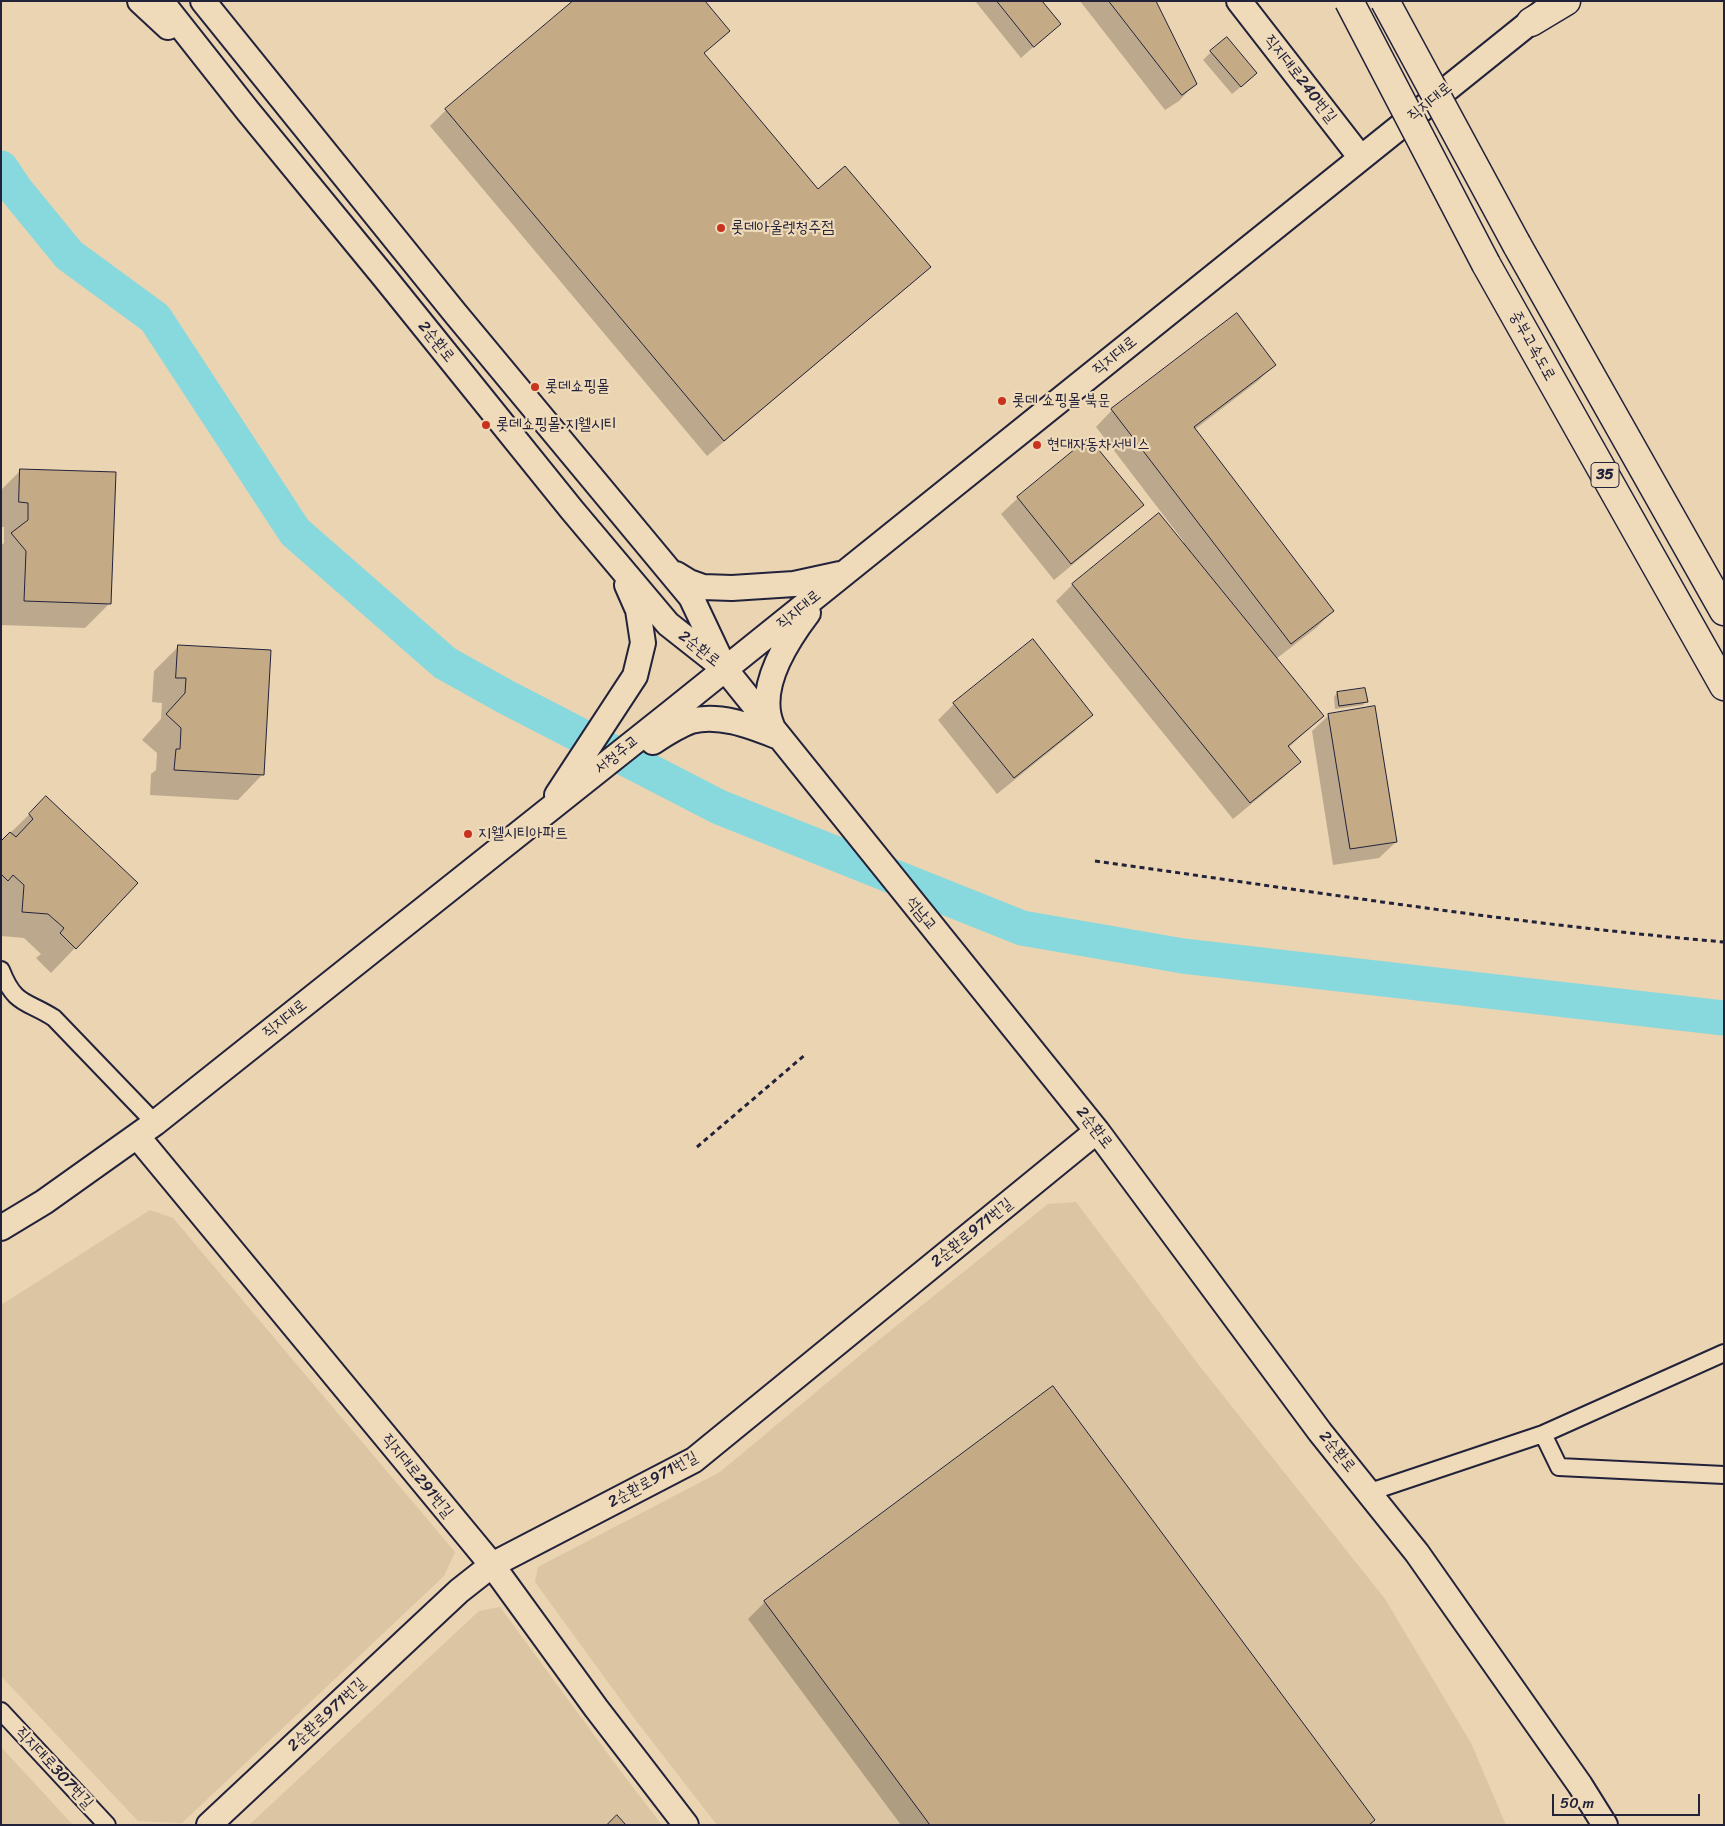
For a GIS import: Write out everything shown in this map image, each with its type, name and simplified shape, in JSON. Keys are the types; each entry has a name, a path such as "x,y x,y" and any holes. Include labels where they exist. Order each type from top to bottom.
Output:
{"highway":[{"name":"중부고속도로","path":"1349,1 1486,264 1724,686"},
{"name":"35","path":"1385,1 1517,245 1724,611"},
{"path":"1531,22 1566,1"}],"street":[{"path":"140,1 156,14 247,110"},
{"name":"2순환로","path":"161,1 247,110 620,567 668,624 725,669 781,739"},
{"name":"2순환로","path":"203,1 215,11 455,313 691,597 725,669"},
{"name":"직지대로240번길","path":"1238,1 1361,158"},
{"name":"직지대로","path":"673,720 725,669 1556,1"},
{"path":"557,804 578,762 635,676 643,643 638,610 620,567"},
{"path":"669,571 703,587 732,588 794,584 845,573"},
{"path":"781,739 771,724 766,702 777,664 789,639 813,606 845,573"},
{"path":"673,720 714,720 754,727 781,739"},
{"name":"서청주교","path":"557,804 673,720"},
{"name":"석남교","path":"781,739 1060,1086"},
{"name":"직지대로","path":"1,1228 44,1202 146,1129 557,804"},
{"path":"1,970 11,991 22,1002 54,1018 146,1129"},
{"name":"2순환로","path":"1060,1086 1097,1131 1300,1405 1407,1539 1580,1785 1605,1825"},
{"name":"직지대로291번길","path":"146,1129 492,1565 596,1708 686,1825"},
{"name":"2순환로971번길","path":"209,1825 459,1591 492,1565 694,1460 1097,1131"},
{"path":"1370,1492 1544,1434 1724,1353"},
{"path":"1544,1434 1559,1467 1724,1475"},
{"name":"직지대로307번길","path":"1,1711 107,1825"}],"path":[{"path":"1095,861 1550,924 1636,935 1724,942"},
{"path":"697,1147 806,1054"}],"shaded area":[{"path":"1076,1202 1198,1364 1385,1599 1471,1743 1506,1825 717,1825 637,1722 535,1582 538,1567 720,1472 864,1352 1048,1204"},
{"path":"150,1210 173,1218 455,1552 444,1576 182,1823 138,1821 1,1676 1,1305"},
{"path":"500,1607 662,1825 249,1825 479,1611"},
{"path":"1,1747 73,1825 1,1825"}],"building":[{"name":"롯데아울렛청주점","path":"573,1 705,1 730,31 704,53 818,189 845,166 931,267 724,441 445,109"},
{"path":"997,1 1042,1 1061,24 1034,47"},
{"path":"1109,1 1156,1 1197,84 1182,95"},
{"path":"1227,37 1257,73 1241,87 1210,51"},
{"path":"1237,313 1276,365 1194,427 1334,611 1291,644 1111,409"},
{"path":"1089,438 1144,505 1071,564 1017,497"},
{"path":"20,469 116,472 111,604 24,601 26,551 11,533 28,520 28,503 19,502"},
{"path":"1159,513 1324,716 1288,746 1301,762 1250,803 1072,584"},
{"path":"1033,639 1093,715 1014,778 953,703"},
{"path":"178,645 271,650 264,775 174,770 176,749 180,749 181,728 166,714 185,693 186,678 176,678"},
{"path":"1365,688 1368,702 1339,706 1337,692"},
{"path":"1375,706 1397,842 1350,849 1328,714"},
{"path":"46,796 138,883 76,949 60,933 64,928 48,914 22,912 24,885 13,875 8,881 1,874 1,841 10,832 16,837 33,819 29,814"},
{"path":"1053,1386 1375,1820 1369,1825 930,1825 764,1601"},
{"path":"617,1815 626,1825 607,1825"}],"waterway":[{"path":"1,168 15,189 69,255 155,318 295,532 445,663 506,697 719,807 1022,928 1183,956 1724,1018"}],"place":[{"name":"롯데아울렛청주점","path":"721,228"},
{"name":"롯데쇼핑몰","path":"535,387"},
{"name":"롯데 쇼핑몰 북문","path":"1002,401"},
{"name":"롯데쇼핑몰.지웰시티","path":"486,425"},
{"name":"현대자동차서비스","path":"1037,445"},
{"name":"지웰시티아파트","path":"468,834"}]}
